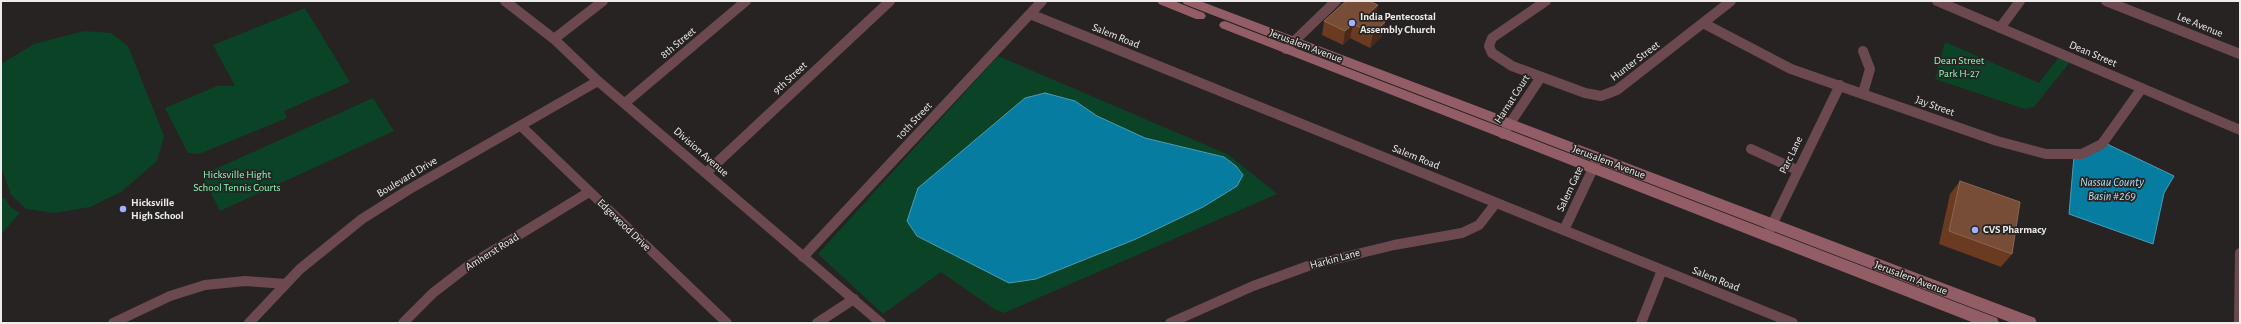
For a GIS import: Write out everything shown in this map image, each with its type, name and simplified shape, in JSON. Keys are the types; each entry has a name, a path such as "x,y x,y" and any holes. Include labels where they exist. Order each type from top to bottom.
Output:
{"main road":[{"name":"Jerusalem Avenue","path":"1176,2 1769,230 2029,323"},
{"name":"Jerusalem Avenue","path":"1769,230 1991,323"}],"street":[{"name":"Division Avenue","path":"505,1 554,39 598,81 625,102 881,323"},
{"path":"554,39 603,1"},
{"name":"8th Street","path":"625,102 746,1"},
{"name":"9th Street","path":"706,173 890,1"},
{"name":"10th Street","path":"803,256 1042,1"},
{"path":"1290,45 1336,1"},
{"name":"Hunter Street","path":"1546,1 1492,38 1489,46 1492,53 1512,66 1541,77 1585,93 1606,95 1617,90 1731,1"},
{"name":"Dean Street","path":"1937,1 2240,130"},
{"path":"2000,28 2020,1"},
{"name":"Lee Avenue","path":"2106,1 2240,54"},
{"name":"Salem Road","path":"1030,14 1793,323"},
{"name":"Jay Street","path":"1703,23 1773,61 2026,150 2068,155 2090,151 2102,144 2142,88"},
{"path":"1862,51 1870,69 1863,93"},
{"name":"Harnat Court","path":"1507,129 1541,77"},
{"name":"Boulevard Drive","path":"249,323 286,284 327,246 374,210 598,81"},
{"name":"Parc Lane","path":"1769,230 1797,170 1840,85"},
{"name":"Edgewood Drive","path":"521,126 727,323"},
{"path":"1751,149 1797,170"},
{"name":"Salem Gate","path":"1564,230 1596,163"},
{"name":"Amherst Road","path":"403,323 433,293 468,266 589,192"},
{"name":"Harkin Lane","path":"1170,323 1253,286 1308,266 1394,245 1462,233 1482,222 1496,202"},
{"path":"2239,323 2240,253"},
{"path":"1642,323 1662,270"},
{"path":"113,323 170,296 205,285 245,281 286,284"},
{"path":"817,323 854,300"}],"green space":[{"path":"305,8 350,82 284,111 287,118 199,154 188,153 165,108 217,86 235,86 213,45"},
{"path":"84,31 111,33 128,46 164,136 157,161 121,192 90,207 54,213 26,209 11,195 1,166 1,64 34,44"},
{"name":"Dean Street Park H-27","path":"1945,42 2039,83 2059,57 2070,62 2034,107 2025,109 1935,79"},
{"path":"998,56 1229,155 1277,194 1004,313 994,309 941,272 883,314 818,254"},
{"name":"Hicksville Hight School Tennis Courts","path":"373,98 394,131 220,211 202,175"},
{"path":"1,198 6,199 10,207 20,213 1,234"}],"water":[{"path":"1045,93 1075,101 1097,116 1145,138 1224,157 1236,166 1243,175 1237,186 1203,207 1136,239 1036,279 1009,283 917,236 907,221 918,188 1025,98"},
{"name":"Nassau County Basin #269","path":"2105,143 2174,176 2164,193 2153,244 2069,214 2074,156"}],"building":[{"path":"1346,1 1369,1 1378,5 1368,14 1385,22 1373,34 1353,24 1345,31 1324,21"},
{"name":"CVS Pharmacy","path":"1960,181 2020,202 2012,254 1949,231"}],"place":[{"name":"India Pentecostal Assembly Church","path":"1352,23"},
{"name":"Hicksville High School","path":"123,209"},
{"name":"CVS Pharmacy","path":"1975,230"}]}
